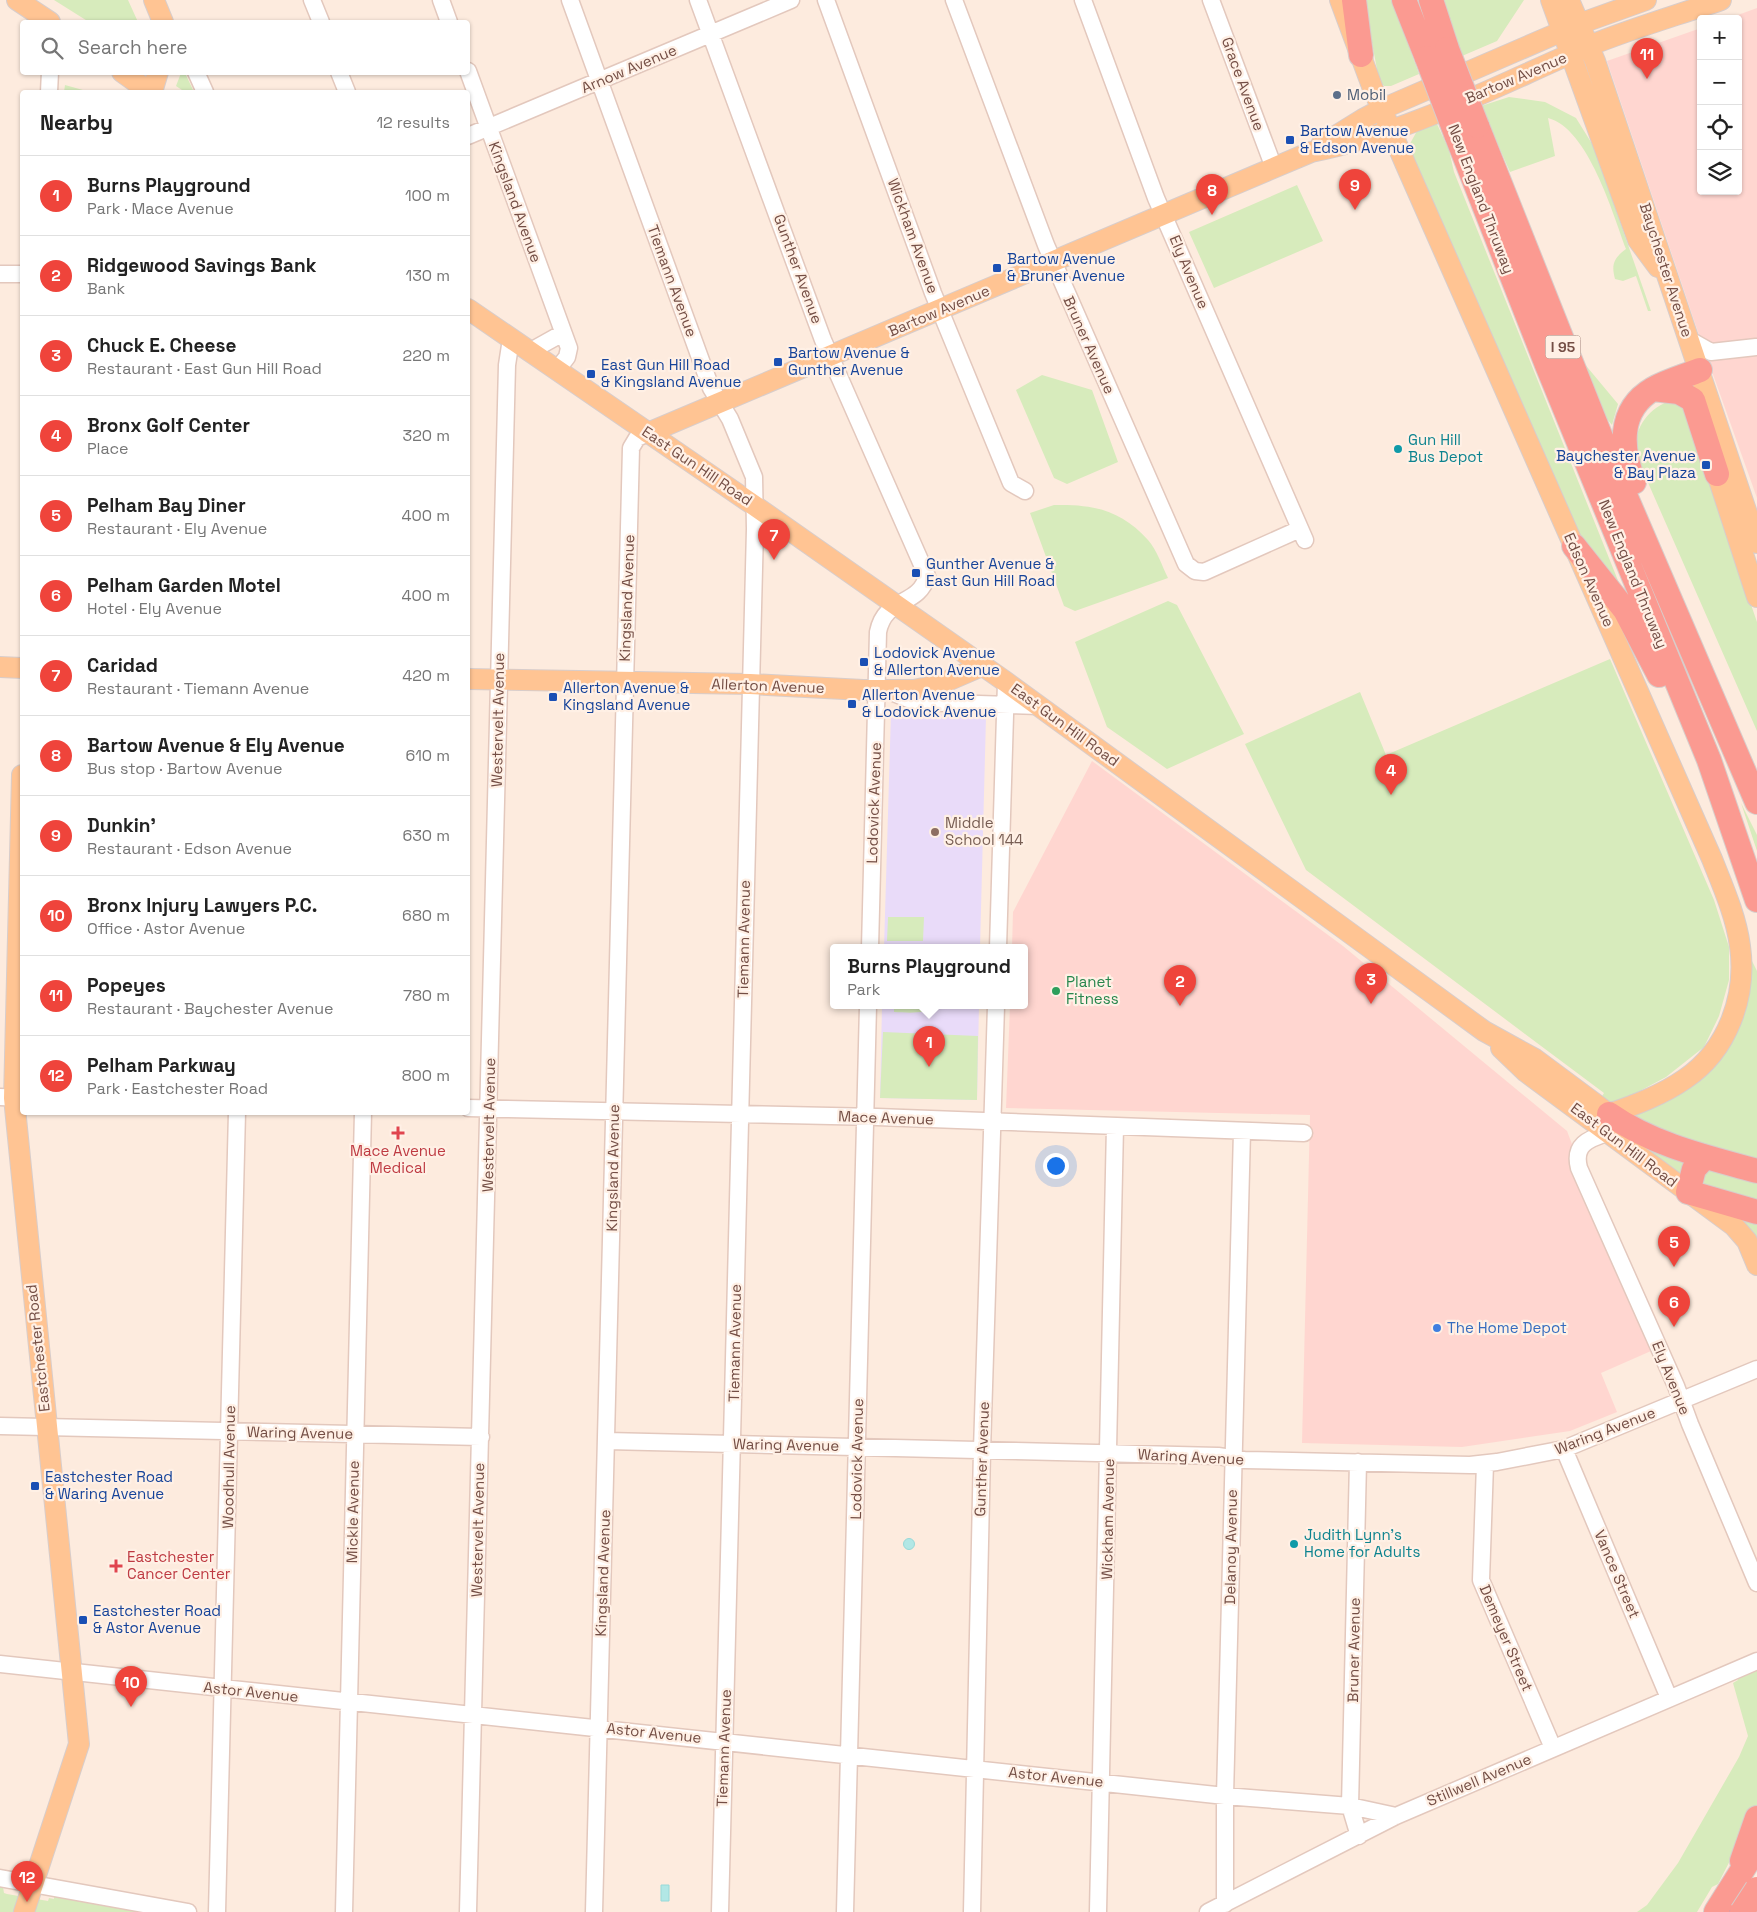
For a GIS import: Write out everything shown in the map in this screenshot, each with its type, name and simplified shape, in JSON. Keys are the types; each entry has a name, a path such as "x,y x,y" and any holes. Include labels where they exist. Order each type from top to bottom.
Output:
{"highway":[{"path":"1354,0 1361,55"},
{"name":"New England Thruway","path":"1404,0 1437,54 1466,130 1547,365 1720,788 1757,900"},
{"name":"New England Thruway","path":"1431,0 1437,54"},
{"name":"New England Thruway","path":"1466,130 1554,324 1654,566 1757,802"},
{"path":"1654,566 1637,490 1626,460 1623,445 1625,430 1631,413 1642,398 1653,389 1700,370"},
{"path":"1653,389 1680,392 1693,400 1717,474"},
{"path":"1574,546 1625,610 1660,677 1694,752 1720,788"},
{"path":"1608,1124 1645,1135 1705,1157 1757,1171"},
{"path":"1705,1157 1694,1169 1688,1192 1757,1212"},
{"path":"1732,1886 1757,1818"},
{"path":"1716,1912 1757,1847"},
{"path":"1742,1912 1757,1889"}],"main road":[{"path":"17,0 47,20"},
{"path":"154,0 161,20"},
{"name":"Edson Avenue","path":"1340,0 1382,110 1714,866 1737,932 1742,962 1742,986 1738,1002 1723,1037 1707,1060 1674,1086 1608,1124"},
{"path":"1551,0 1571,27"},
{"path":"1569,0 1571,27"},
{"name":"Bartow Avenue","path":"648,433 1311,152 1342,131 1382,110 1571,27 1646,0"},
{"name":"Bartow Avenue","path":"1311,152 1339,147 1391,130 1580,50 1720,0"},
{"name":"Baychester Avenue","path":"1571,27 1580,50 1638,240 1668,281 1700,370 1757,543"},
{"path":"126,75 148,90"},
{"path":"152,90 157,75"},
{"name":"East Gun Hill Road","path":"470,310 755,506 1040,706 1484,1031 1535,1059 1688,1192 1739,1230 1747,1241 1757,1265"},
{"path":"1717,474 1757,597"},
{"name":"Allerton Avenue","path":"470,679 750,684 914,690 933,687 982,666"},
{"path":"0,667 20,668"},
{"name":"Eastchester Road","path":"20,958 12,1098 79,1744 24,1912"}],"street":[{"path":"312,0 320,20"},
{"path":"441,0 448,20"},
{"name":"Tiemann Avenue","path":"570,0 711,388 730,419 754,477 755,506 733,1444 720,1912"},
{"name":"Gunther Avenue","path":"698,0 830,357 927,576 920,591 897,605"},
{"name":"Arnow Avenue","path":"470,135 791,0"},
{"name":"Wickham Avenue","path":"826,0 941,310 1011,483 1025,491"},
{"name":"Bruner Avenue","path":"954,0 1052,262 1186,564 1195,571"},
{"name":"Ely Avenue","path":"1083,0 1164,215 1303,534 1204,572 1195,571"},
{"name":"Grace Avenue","path":"1211,0 1274,168"},
{"path":"49,90 50,75"},
{"path":"198,75 205,90"},
{"path":"340,75 346,90"},
{"name":"Kingsland Avenue","path":"469,75 569,348 567,357 557,370"},
{"path":"0,274 20,274"},
{"path":"529,352 563,332"},
{"name":"Westervelt Avenue","path":"468,1912 507,365 511,339"},
{"path":"1688,339 1711,352 1756,347"},
{"path":"1700,370 1756,347"},
{"name":"Kingsland Avenue","path":"594,1912 631,448 637,438 648,433"},
{"name":"Lodovick Avenue","path":"870,944 883,690 880,624 882,616 897,605"},
{"path":"998,944 1006,682"},
{"name":"Allerton Avenue","path":"883,690 916,702 1040,706"},
{"name":"Lodovick Avenue","path":"845,1912 868,1009"},
{"name":"Gunther Avenue","path":"972,1912 982,1450 996,1009"},
{"name":"Mace Avenue","path":"470,1108 740,1115 866,1116 1304,1133"},
{"name":"Woodhull Avenue","path":"217,1912 237,1115"},
{"name":"Mickle Avenue","path":"344,1912 363,1115"},
{"name":"Ely Avenue","path":"1608,1124 1584,1142 1578,1151 1578,1164 1681,1401 1757,1583"},
{"name":"Wickham Avenue","path":"1098,1912 1115,1126"},
{"name":"Delanoy Avenue","path":"1225,1904 1225,1796 1242,1130"},
{"name":"Waring Avenue","path":"607,1441 1485,1464 1564,1449 1757,1369"},
{"name":"Waring Avenue","path":"0,1426 481,1438"},
{"name":"Vance Street","path":"1564,1449 1670,1698"},
{"name":"Bruner Avenue","path":"1358,1462 1350,1806 1359,1836"},
{"name":"Demeyer Street","path":"1485,1464 1481,1580 1553,1748"},
{"name":"Stillwell Avenue","path":"1208,1912 1396,1816 1757,1661"},
{"name":"Astor Avenue","path":"0,1664 348,1702 725,1740 1225,1796 1350,1806 1396,1816"},
{"path":"0,1878 188,1912"}],"shaded area":[{"path":"1757,8 1757,498 1699,335 1607,61 1697,29 1697,195 1742,195 1742,15 1738,15"},
{"name":"Middle School 144","path":"891,712 986,717 980,944 884,944"},
{"path":"1092,761 1343,946 1567,1131 1651,1351 1601,1373 1617,1412 1570,1431 1462,1447 1302,1443 1310,1115 1006,1108 1010,1009 1028,1009 1028,944 1012,944 1013,912"},
{"path":"882,1009 979,1009 977,1100 880,1098"}],"green space":[{"path":"54,0 128,0 137,20 86,20"},
{"path":"1364,0 1392,0 1419,74 1391,86 1384,86 1379,80"},
{"path":"1444,0 1524,0 1497,41 1462,56"},
{"path":"180,75 186,75 193,90 182,90 176,86"},
{"path":"65,85 83,90 64,90"},
{"path":"1509,97 1545,102 1576,118 1594,147 1651,311 1648,311 1636,276 1623,281 1615,279 1614,262 1626,249 1597,174 1575,138 1562,125 1548,118 1555,156 1510,172 1481,106"},
{"path":"1437,124 1449,150 1454,172 1619,583 1581,541 1407,149 1417,131"},
{"path":"1297,185 1323,241 1214,288 1189,232"},
{"path":"1583,362 1618,404 1612,425 1607,419"},
{"path":"1042,375 1092,390 1118,462 1067,484 1054,478 1016,390"},
{"path":"1672,400 1681,402 1757,622 1757,731 1635,453 1637,435 1644,420 1656,408"},
{"path":"1054,505 1094,508 1117,515 1138,530 1148,540 1157,553 1168,578 1075,611 1064,606 1030,513"},
{"path":"1168,601 1177,605 1244,734 1167,769 1107,727 1075,642"},
{"path":"1610,659 1714,900 1729,947 1729,980 1719,1016 1704,1047 1666,1077 1623,1100 1612,1102 1601,1098 1604,1093 1306,870 1245,744 1360,692 1386,755"},
{"path":"1741,803 1757,835 1757,851"},
{"path":"888,917 924,917 923,941 887,941"},
{"path":"1749,955 1757,971 1757,1164 1631,1120 1631,1113 1718,1061"},
{"path":"894,1009 931,1009 912,1013 894,1012"},
{"path":"883,1032 978,1036 977,1100 880,1098"},
{"path":"1628,1136 1685,1160 1685,1177"},
{"path":"1708,1169 1757,1181 1757,1206 1703,1187 1700,1177"},
{"path":"1737,1216 1757,1221 1757,1246"},
{"path":"1757,1668 1757,1808 1718,1884 1712,1887 1697,1912 1637,1912 1647,1905 1678,1863 1739,1757 1748,1736 1733,1683 1738,1680 1737,1676"},
{"path":"0,1886 3,1887 4,1893 7,1894 48,1901 49,1898 54,1899 54,1895 142,1912 0,1912"}],"water":[{"path":"909,1538 915,1544 909,1550 903,1544"},
{"path":"661,1885 669,1885 669,1901 661,1901"}],"railway":[{"path":"1730,1912 1757,1901"}],"place":[{"name":"Popeyes","path":"1647,79"},
{"name":"Mobil","path":"1337,95"},
{"name":"Bartow Avenue & Edson Avenue","path":"1290,140"},
{"name":"Dunkin'","path":"1355,210"},
{"name":"Bartow Avenue & Ely Avenue","path":"1212,215"},
{"name":"Bartow Avenue & Bruner Avenue","path":"997,268"},
{"name":"Bartow Avenue & Gunther Avenue","path":"778,362"},
{"name":"East Gun Hill Road & Kingsland Avenue","path":"591,374"},
{"name":"Gun Hill Bus Depot","path":"1398,449"},
{"name":"Baychester Avenue & Bay Plaza","path":"1706,465"},
{"name":"Caridad","path":"774,560"},
{"name":"Gunther Avenue & East Gun Hill Road","path":"916,573"},
{"name":"Lodovick Avenue & Allerton Avenue","path":"864,662"},
{"name":"Allerton Avenue & Kingsland Avenue","path":"553,697"},
{"name":"Allerton Avenue & Lodovick Avenue","path":"852,704"},
{"name":"Bronx Golf Center","path":"1391,795"},
{"name":"Middle School 144","path":"935,832"},
{"name":"Planet Fitness","path":"1056,991"},
{"name":"Chuck E. Cheese","path":"1371,1004"},
{"name":"Ridgewood Savings Bank","path":"1180,1006"},
{"name":"Burns Playground","path":"929,1067"},
{"name":"Mace Avenue Medical","path":"398,1133"},
{"name":"Pelham Bay Diner","path":"1674,1267"},
{"name":"Pelham Garden Motel","path":"1674,1327"},
{"name":"The Home Depot","path":"1437,1328"},
{"name":"Eastchester Road & Waring Avenue","path":"35,1486"},
{"name":"Judith Lynn's Home for Adults","path":"1294,1544"},
{"name":"Eastchester Cancer Center","path":"116,1566"},
{"name":"Eastchester Road & Astor Avenue","path":"83,1620"},
{"name":"Bronx Injury Lawyers P.C.","path":"131,1707"},
{"name":"Pelham Parkway","path":"27,1902"}]}
